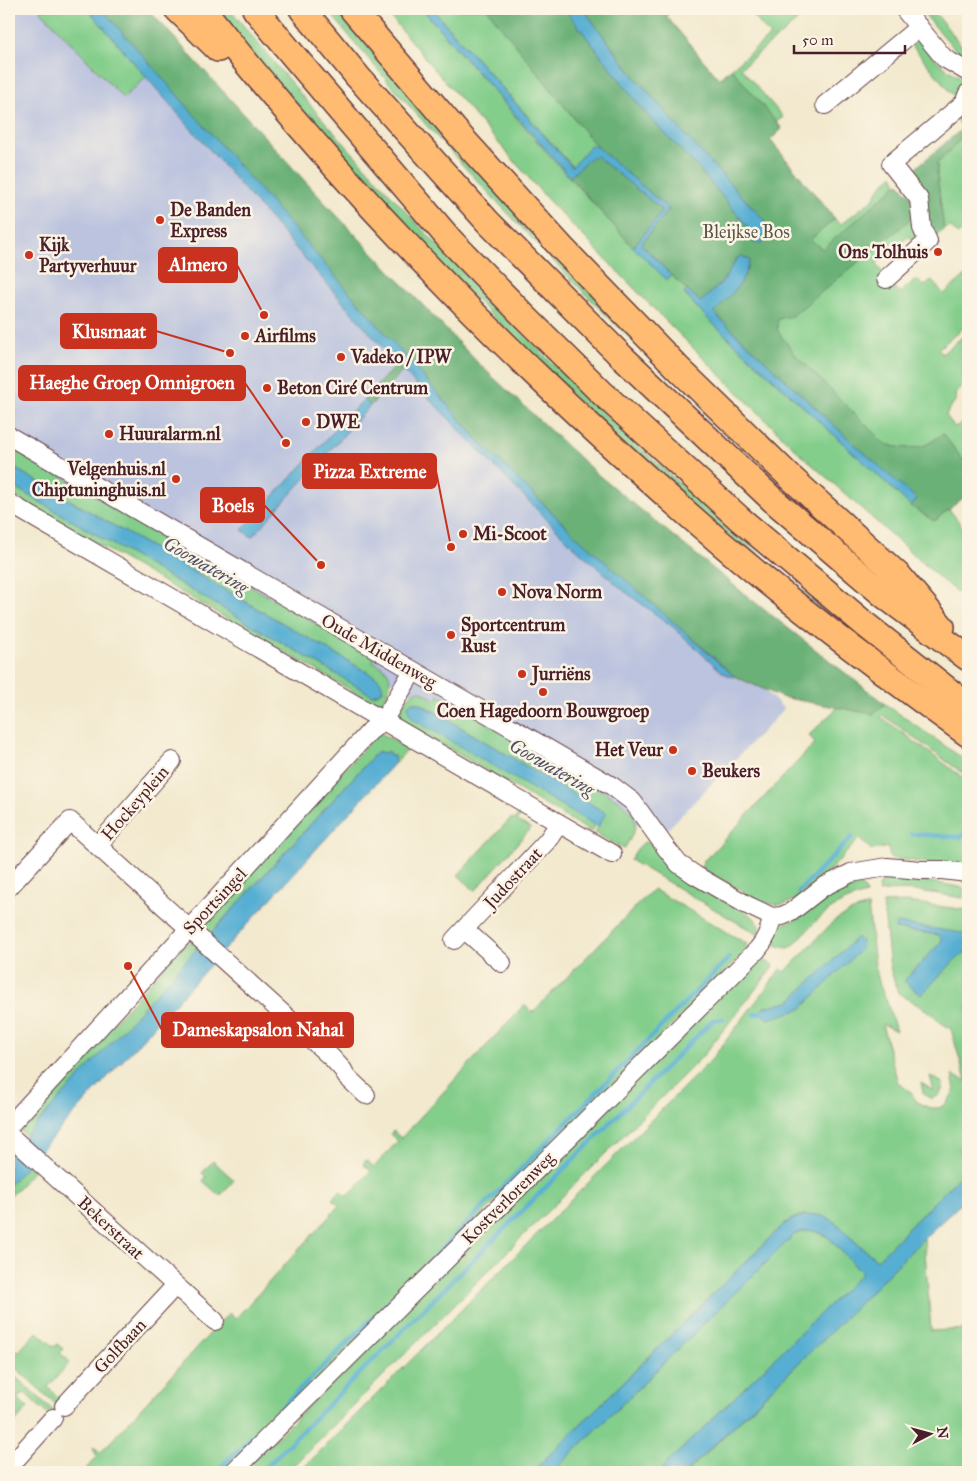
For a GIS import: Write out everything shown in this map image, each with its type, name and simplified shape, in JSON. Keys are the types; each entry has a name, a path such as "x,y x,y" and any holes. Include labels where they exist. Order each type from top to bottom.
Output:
{"highway":[{"path":"176,9 299,127"},
{"path":"203,9 299,127 384,221 495,336 608,444 788,598 854,650 968,734"},
{"path":"255,9 451,241 601,392 663,451 760,537 867,626 968,706"},
{"path":"302,9 376,97 488,222 622,358 773,500 885,596 968,658"},
{"path":"352,9 460,136 562,248 678,368 790,476 900,577 968,658"}],"street":[{"path":"904,9 944,58 968,72"},
{"path":"825,105 919,27"},
{"path":"886,279 928,241 922,228 919,199 891,164 964,103 968,93"},
{"name":"Oude Middenweg","path":"9,436 620,790 633,802 679,864 748,905 772,916"},
{"path":"9,503 612,854"},
{"name":"Sportsingel","path":"11,1134 370,731 383,721 413,670"},
{"name":"Hockeyplein","path":"98,845 172,761"},
{"path":"9,888 70,821 332,1058 346,1076 366,1095"},
{"name":"Judostraat","path":"502,963 459,935 547,841 559,824"},
{"path":"772,916 782,916 791,912 823,887 851,873 887,867 968,873"},
{"path":"921,870 943,880 968,885"},
{"name":"Kostverlorenweg","path":"233,1472 757,950 770,930 772,916"},
{"name":"Bekerstraat","path":"11,1134 40,1163 215,1321"},
{"name":"Golfbaan","path":"9,1467 175,1286"}],"shaded area":[{"path":"9,9 136,9 464,396 784,709 660,837 9,460"}],"green space":[{"path":"39,9 88,9 146,77 123,98"},
{"path":"101,9 148,9 324,202 480,365 597,474 747,596 885,704 873,714 781,697 734,676 608,566 481,443"},
{"path":"214,9 230,9 308,103 390,194 486,296 586,396 738,535 882,656 778,578 613,436 394,218"},
{"path":"327,9 341,9 668,374 575,284 471,174"},
{"path":"384,9 422,9 572,181 667,280 671,275 687,290 684,294 708,319 911,506 934,521 939,518 716,311 672,208 593,147 573,167 432,9 674,9 666,16 719,79 770,36 748,9 788,9 798,20 741,68 783,117 776,122 782,129 770,140 840,225 873,199 881,186 893,175 920,234 917,245 909,236 876,264 899,293 917,279 924,286 931,280 944,294 968,273 968,324 938,349 942,354 968,332 968,347 961,389 955,394 956,399 946,415 954,427 968,421 968,494 949,509 968,534 968,601 798,452 664,319 548,200"},
{"name":"Bleijkse Bos","path":"487,9 565,9 646,114 700,170 754,234 754,243 762,243 750,205 633,75 583,9 674,9 666,16 719,79 732,69 782,129 770,140 835,219 810,240 823,249 899,183 913,199 916,215 792,316 778,319 777,329 795,354 884,443 899,447 915,448 927,444 943,434 964,461 968,459 968,494 934,521 911,506 916,499 714,313 744,276 750,260 737,258 726,277 701,302 671,275 641,244 669,209 596,146"},
{"path":"920,9 932,9 961,45 963,44 968,50 968,58 955,49"},
{"path":"916,37 945,68 968,79 963,97 952,94 909,42"},
{"path":"968,109 968,131 937,164 944,230 934,238 902,165 905,162 912,171 963,128 956,119"},
{"path":"968,131 968,226 958,235 950,226 944,230 937,164"},
{"path":"596,155 660,208 661,213 633,247 570,177 589,158"},
{"path":"397,364 403,371 370,406 364,399"},
{"path":"9,446 375,658 373,662 387,671 390,680 388,691 383,701 375,704 9,493 9,484 372,695 378,694 379,679 9,465"},
{"path":"415,691 421,691 436,700 439,695 620,801 632,814 636,824 624,849 595,833 605,813 420,703 413,702 595,825 591,832 400,720 400,712 404,704"},
{"path":"885,704 968,762 968,777 883,715 881,717 968,781 968,868 890,858 888,847 872,850 859,839 818,881 801,895 786,904 777,905 756,899 701,868 704,860 815,743 809,735 838,707 873,714"},
{"path":"379,732 408,749 395,763 387,755 376,753 209,935 205,931 204,921"},
{"path":"518,814 521,815 517,821 531,828 475,891 458,875 511,818 514,820"},
{"path":"644,842 651,843 665,860 753,917 758,924 759,933 757,934 630,860"},
{"path":"889,875 964,888 963,898 900,890 879,892 878,886"},
{"path":"854,881 865,889 866,894 833,908 817,920 793,946 783,948 773,943 778,928 781,925 804,914 822,897"},
{"path":"653,889 747,944 745,947 748,949 225,1472 83,1472 97,1457 93,1447 101,1452 229,1313 235,1319 339,1206 332,1199 340,1191 347,1197 371,1171 363,1164 366,1160 374,1167 398,1141 390,1134 393,1131 401,1138 524,1005 533,1012"},
{"path":"907,902 968,910 968,1138 958,1149 968,1160 968,1171 960,1176 877,1260 837,1224 814,1215 802,1215 792,1219 783,1225 532,1472 299,1472 711,1060 781,969 785,972 834,921 850,912 868,906 875,965 880,986 896,1031 882,1024 898,1083 911,1092 916,1101 927,1107 939,1108 946,1104 955,1090 952,1075 966,1081 951,1029 937,1020 931,1013 898,993 890,967 883,903"},
{"path":"186,943 194,943 199,947 26,1136 21,1132 21,1124"},
{"path":"758,956 774,966 702,1057 287,1472 242,1472"},
{"path":"930,1076 943,1083 942,1090 938,1096 932,1098 924,1094 921,1083 934,1091"},
{"path":"213,1161 234,1180 220,1196 203,1181 206,1177 202,1173"},
{"path":"30,1162 36,1168 9,1198 9,1185"},
{"path":"808,1230 828,1237 863,1273 658,1472 553,1472 794,1235"},
{"path":"924,1238 931,1331 968,1329 968,1472 687,1472 759,1402"},
{"path":"37,1332 54,1347 57,1344 63,1349 60,1353 70,1362 48,1387 60,1399 59,1407 9,1362 13,1356 11,1354 16,1349 19,1351"},
{"path":"9,1371 54,1411 47,1414 25,1393 17,1398 28,1408 11,1427 9,1425"}],"water":[{"path":"88,9 101,9 109,17 481,443 575,535 734,676 732,677 722,672 673,627 624,591 571,544 494,466 403,371"},
{"path":"422,9 432,9 572,167 591,145 596,146 669,209 641,244 671,275 667,280 633,247 661,213 660,208 596,156 589,159 570,177"},
{"path":"565,9 583,9 633,75 696,147 764,220 766,229 762,243 754,243 754,234 700,170 646,114"},
{"path":"741,256 750,260 744,276 737,288 714,313 852,442 917,499 911,506 708,319 684,293 687,290 701,302 722,282"},
{"path":"364,399 370,406 252,537 242,530"},
{"path":"9,465 379,679 383,691 372,695 9,484"},
{"path":"413,702 419,703 606,813 598,827 413,719 409,713 408,705"},
{"path":"387,751 390,753 389,755 392,757 393,755 395,758 395,763 9,1185 9,1154 376,753 386,753"},
{"path":"896,923 968,934 968,952 957,958 921,995 904,981 941,942 941,938 939,935 895,929"},
{"path":"857,937 862,942 860,950 801,1009 768,1019 763,1015 762,1010 764,1007 789,1002"},
{"path":"968,1171 968,1197 686,1472 658,1472 862,1273 824,1234 811,1231 794,1235 553,1472 532,1472 783,1225 803,1216 823,1216 838,1225 877,1260 960,1176"}],"waterway":[{"path":"911,834 960,837 968,827"},
{"path":"798,892 852,837"},
{"path":"216,1472 408,1283 729,958"},
{"path":"755,1014 768,1011"},
{"path":"261,1472 713,1020 723,1019"}],"place":[{"name":"De Banden Express","path":"160,220"},
{"name":"Ons Tolhuis","path":"938,252"},
{"name":"Kijk Partyverhuur","path":"29,255"},
{"name":"Almero","path":"264,315"},
{"name":"Airfilms","path":"245,336"},
{"name":"Klusmaat","path":"230,353"},
{"name":"Vadeko / IPW","path":"341,357"},
{"name":"Beton Ciré Centrum","path":"267,388"},
{"name":"DWE","path":"306,422"},
{"name":"Huuralarm.nl","path":"109,434"},
{"name":"Haeghe Groep Omnigroen","path":"286,443"},
{"name":"Velgenhuis.nl Chiptuninghuis.nl","path":"176,479"},
{"name":"Mi-Scoot","path":"463,534"},
{"name":"Pizza Extreme","path":"451,547"},
{"name":"Boels","path":"321,565"},
{"name":"Nova Norm","path":"502,592"},
{"name":"Sportcentrum Rust","path":"451,635"},
{"name":"Jurriëns","path":"522,674"},
{"name":"Coen Hagedoorn Bouwgroep","path":"543,692"},
{"name":"Het Veur","path":"673,750"},
{"name":"Beukers","path":"692,771"},
{"name":"Dameskapsalon Nahal","path":"128,966"}],"water label":[{"name":"Goowatering","path":"206,565"},
{"name":"Goowatering","path":"552,767"}]}
